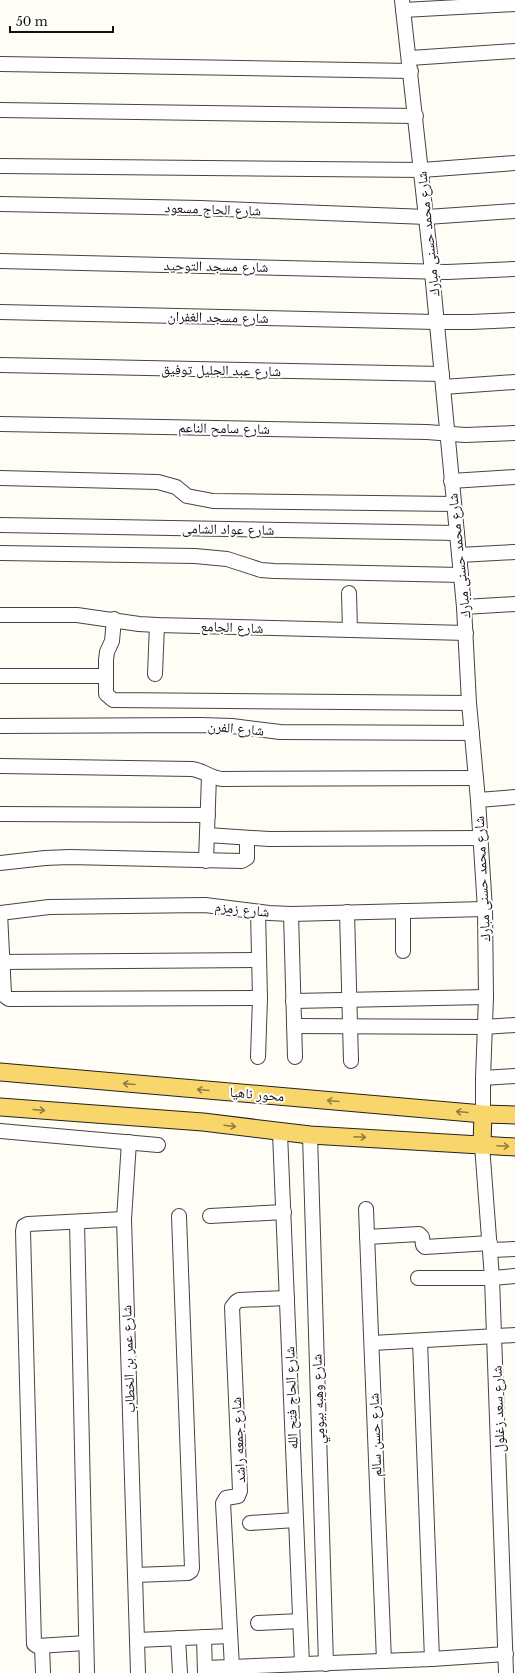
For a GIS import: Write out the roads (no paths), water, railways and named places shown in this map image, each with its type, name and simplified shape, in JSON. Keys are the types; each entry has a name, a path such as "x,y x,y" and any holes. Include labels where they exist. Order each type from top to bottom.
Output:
{"main road":[{"name":"محور ناهيا","path":"0,1072 483,1114 515,1115"},
{"path":"0,1107 203,1122 310,1135 515,1147"},
{"path":"482,1145 483,1114"}],"street":[{"path":"402,5 515,4"},
{"name":"شارع محمد حسنى مبارك","path":"402,5 422,170 448,432 451,481 464,607 469,703 481,838 485,909 486,997 484,1027 483,1114"},
{"path":"0,64 410,65 515,51"},
{"path":"0,110 416,116"},
{"path":"0,166 422,170 515,163"},
{"name":"شارع الحاج مسعود","path":"0,204 200,208 427,218 515,211"},
{"name":"شارع مسجد التوحيد","path":"0,261 432,272 465,272 515,268"},
{"name":"شارع مسجد الغفران","path":"0,312 436,322 515,320"},
{"name":"شارع عبد الجليل توفيق","path":"0,365 443,381 515,382"},
{"name":"شارع سامح الناعم","path":"0,424 448,432 485,435 515,433"},
{"path":"451,481 515,477"},
{"path":"0,478 158,482 176,487 186,496 213,501 454,504"},
{"name":"شارع عواد الشامى","path":"0,525 457,533"},
{"path":"459,555 515,552"},
{"path":"0,553 195,556 227,559 261,570 461,575"},
{"path":"349,593 350,630"},
{"path":"464,607 515,604"},
{"name":"شارع الجامع","path":"0,616 77,615 114,619 138,624 466,633"},
{"path":"114,619 112,641 107,652 106,660 106,694 110,699 124,701 469,703"},
{"path":"154,674 157,624"},
{"path":"0,676 106,676"},
{"name":"شارع الفرن","path":"0,726 216,725 280,732 472,733"},
{"path":"0,766 16,768 192,769 204,772 209,776 222,779 476,778"},
{"path":"206,861 209,776"},
{"path":"478,800 515,797"},
{"path":"0,814 208,815"},
{"path":"207,835 247,838 481,838"},
{"path":"0,863 69,857 244,861 246,858 247,838"},
{"name":"شارع زمزم","path":"0,913 49,907 205,905 258,912 291,914 485,909"},
{"path":"403,911 403,951"},
{"path":"258,912 260,998 258,1057"},
{"path":"347,912 351,1061"},
{"path":"0,913 1,962 4,994 9,999 260,998"},
{"path":"291,914 295,1057"},
{"path":"1,962 259,960"},
{"path":"293,1001 486,997"},
{"path":"294,1026 484,1027 515,1025"},
{"path":"483,1078 515,1076"},
{"path":"0,1132 158,1145"},
{"name":"شارع الحاج فتح الله","path":"280,1132 302,1664"},
{"name":"شارع وهبه بيومي","path":"310,1135 326,1664"},
{"name":"شارع عمر بن الخطاب","path":"129,1142 124,1219 138,1673"},
{"name":"شارع سعد زغلول","path":"482,1145 491,1246 506,1673"},
{"name":"شارع حسن سالم","path":"366,1209 384,1661"},
{"path":"210,1216 284,1212"},
{"path":"135,1575 188,1573 192,1568 179,1216"},
{"path":"43,1673 38,1644 23,1231 24,1226 28,1224 124,1219"},
{"path":"77,1222 87,1673"},
{"path":"367,1236 419,1234 422,1237 423,1245 425,1247 491,1246 515,1249"},
{"path":"418,1278 492,1278 515,1276"},
{"name":"شارع جمعه راشد","path":"236,1669 230,1636 224,1501 226,1498 238,1496 240,1491 232,1307 239,1300 287,1298"},
{"path":"372,1343 515,1335"},
{"path":"420,1341 432,1659"},
{"path":"250,1523 296,1520"},
{"path":"258,1623 300,1622"},
{"path":"137,1640 230,1636"},
{"path":"204,1637 205,1670 302,1664 326,1664 357,1668 384,1661 506,1654"},
{"path":"178,1638 180,1673"},
{"path":"38,1644 86,1643"}]}
